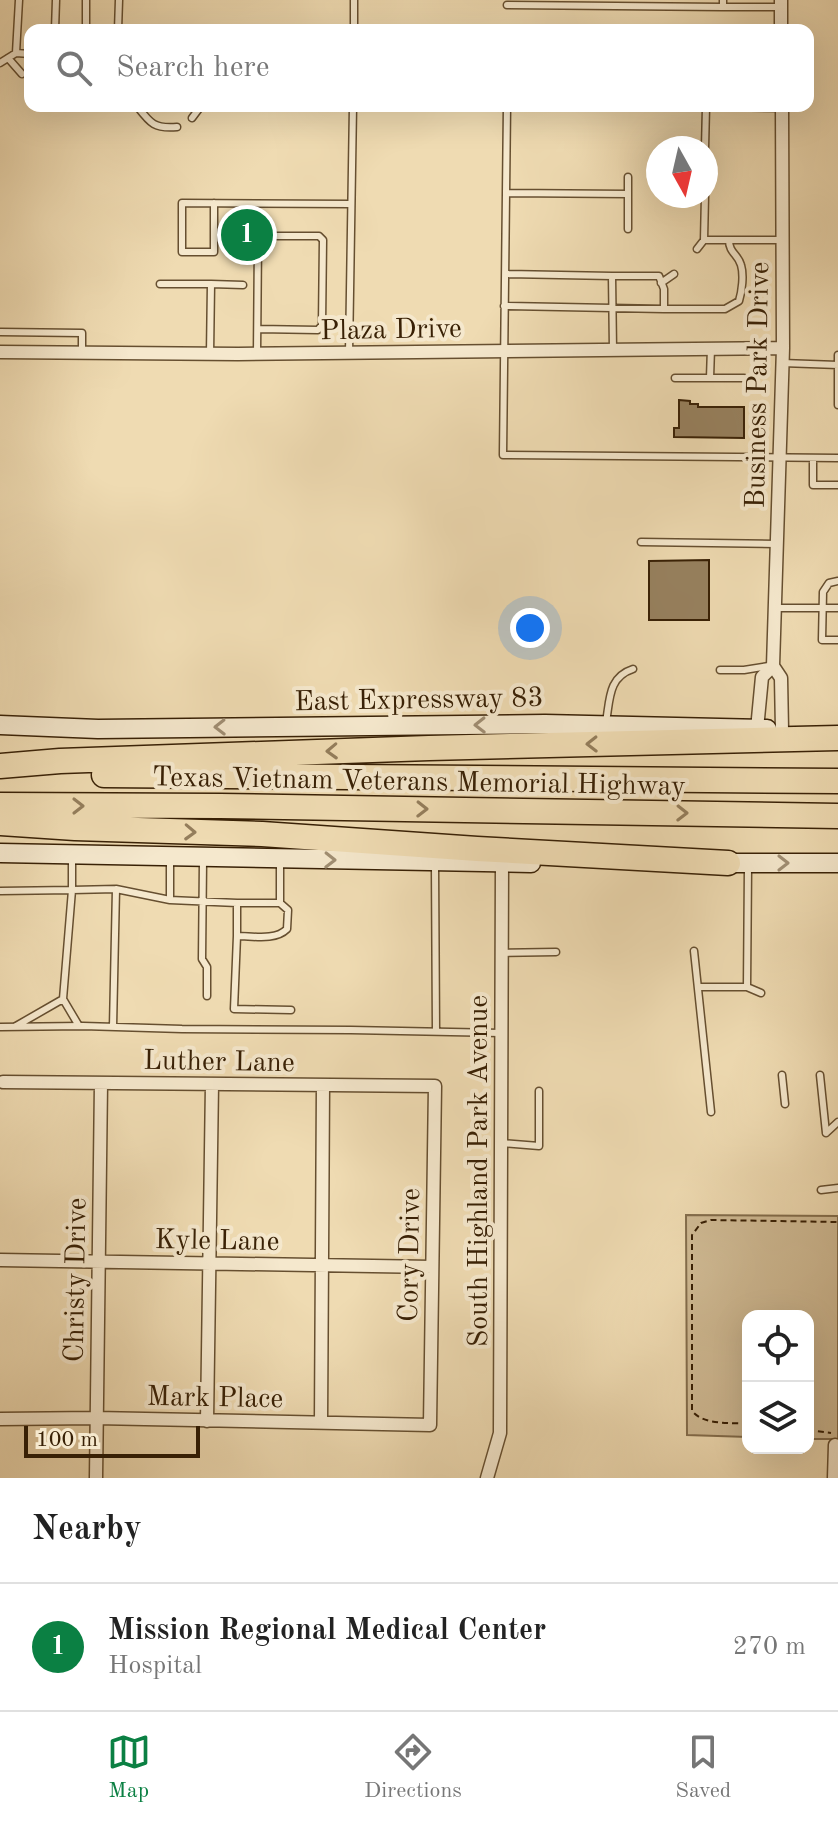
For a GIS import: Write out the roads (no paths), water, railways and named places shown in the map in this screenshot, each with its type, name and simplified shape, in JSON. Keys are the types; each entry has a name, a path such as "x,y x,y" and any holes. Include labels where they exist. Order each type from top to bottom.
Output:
{"highway":[{"path":"0,766 60,761 838,735"},
{"name":"Texas Vietnam Veterans Memorial Highway","path":"0,773 838,781"},
{"name":"Texas Vietnam Veterans Memorial Highway","path":"0,805 838,816"},
{"path":"0,823 262,834 738,863"}],"main road":[{"name":"East Expressway 83","path":"0,725 98,729 545,724 757,729 838,735"},
{"path":"0,853 502,863 838,863"}],"street":[{"name":"Business Park Drive","path":"782,112 783,348 773,666 781,678 782,730"},
{"name":"Plaza Drive","path":"0,352 257,354 783,348"},
{"name":"Business Park Drive","path":"757,729 762,677 773,666"},
{"name":"South Highland Park Avenue","path":"487,1478 500,1433 502,863"},
{"name":"Luther Lane","path":"3,1082 435,1086"},
{"name":"Christy Drive","path":"96,1478 101,1083"},
{"path":"207,1421 212,1084"},
{"path":"321,1422 323,1085"},
{"name":"Cory Drive","path":"430,1425 435,1086"},
{"name":"Kyle Lane","path":"0,1260 432,1267"},
{"name":"Mark Place","path":"0,1419 430,1425"},
{"path":"834,1478 836,1440"}],"lane":[{"path":"16,53 19,0"},
{"path":"55,24 56,0"},
{"path":"86,0 86,24"},
{"path":"118,24 119,0"},
{"path":"354,0 354,24"},
{"path":"507,5 781,4"},
{"path":"0,63 16,53 24,54"},
{"path":"8,58 22,74"},
{"path":"142,112 157,126 177,127"},
{"path":"192,118 196,112"},
{"path":"349,353 353,112"},
{"path":"507,112 503,455 838,458"},
{"path":"705,136 706,112"},
{"path":"628,177 628,229"},
{"path":"506,193 628,194"},
{"path":"214,203 214,252 182,252 182,203 214,203 351,204"},
{"path":"697,249 704,240 705,208"},
{"path":"257,354 258,240 261,236 319,236 323,240 322,325 318,330 258,329"},
{"path":"704,240 782,240"},
{"path":"504,306 725,309 739,301 741,264 729,247 729,240"},
{"path":"505,274 659,276 664,289 664,309"},
{"path":"661,283 674,274"},
{"path":"612,276 613,350"},
{"path":"160,284 243,285"},
{"path":"210,354 211,284"},
{"path":"0,332 82,333 82,353"},
{"path":"710,378 711,348"},
{"path":"838,355 838,405"},
{"path":"782,363 838,365"},
{"path":"675,378 744,378"},
{"path":"813,458 813,485 838,485"},
{"path":"641,542 776,544"},
{"path":"838,581 825,587 822,608 822,640 838,640"},
{"path":"774,608 838,608"},
{"path":"720,670 773,666"},
{"path":"605,725 615,680 633,669"},
{"path":"73,854 63,999 79,1026"},
{"path":"170,856 170,900"},
{"path":"203,857 202,959 207,967 207,996"},
{"path":"280,903 281,859"},
{"path":"435,862 436,1031"},
{"path":"738,863 747,987"},
{"path":"113,1027 116,889"},
{"path":"0,891 116,889 170,900 280,903 288,910 287,929 282,934 237,936"},
{"path":"237,903 234,1009 291,1010"},
{"path":"694,951 711,1112"},
{"path":"501,953 556,952"},
{"path":"699,987 747,987 761,993"},
{"path":"14,1027 63,999"},
{"path":"0,1027 501,1033"},
{"path":"782,1075 785,1104"},
{"path":"820,1075 826,1133 838,1122"},
{"path":"501,1143 539,1146 539,1091"},
{"path":"821,1190 838,1188"}],"place":[{"name":"Mission Regional Medical Center","path":"247,235"}]}
